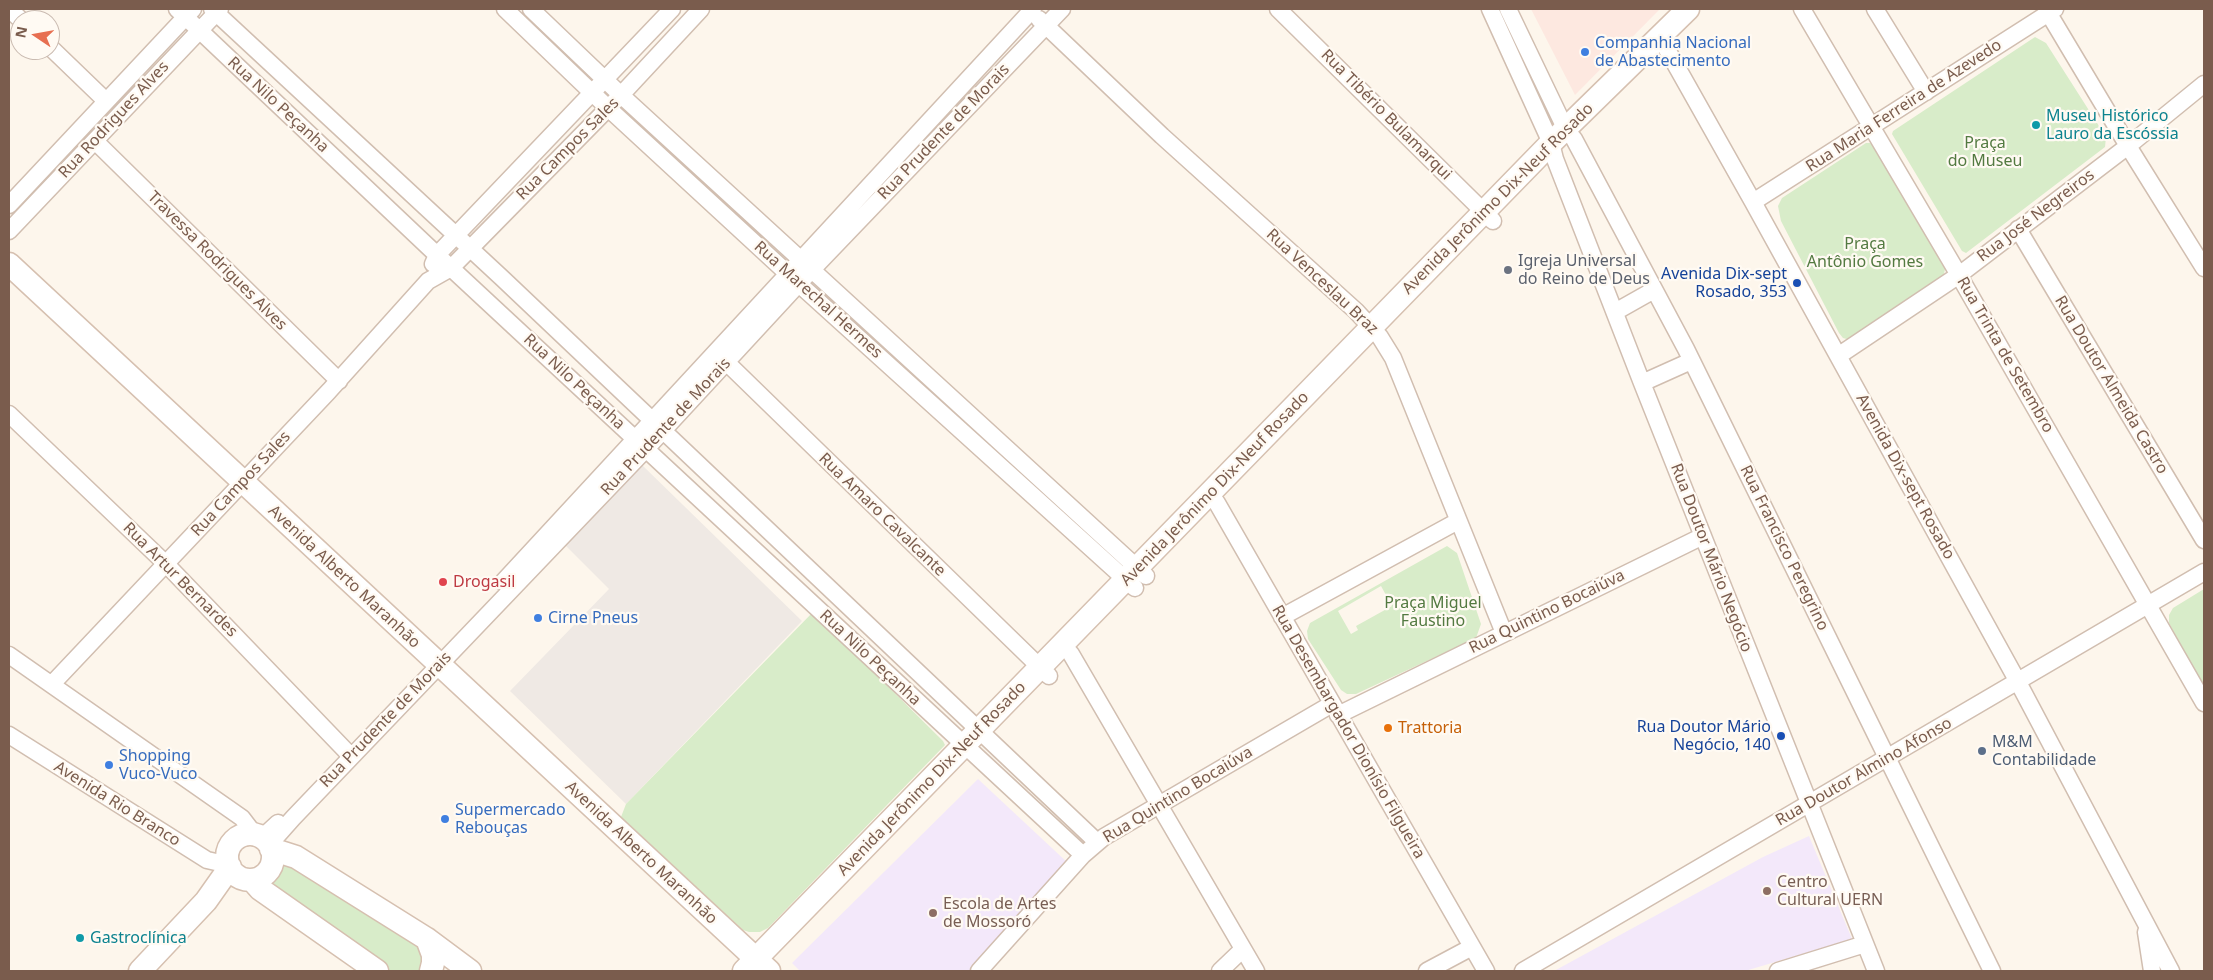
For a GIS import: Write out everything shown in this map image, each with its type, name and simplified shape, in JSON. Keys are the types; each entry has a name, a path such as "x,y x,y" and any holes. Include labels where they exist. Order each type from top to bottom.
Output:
{"main road":[{"name":"Avenida Jerônimo Dix-Neuf Rosado","path":"1663,42 1688,9"},
{"name":"Avenida Jerônimo Dix-Neuf Rosado","path":"760,969 976,742 1489,217 1663,42 1705,9"},
{"name":"Avenida Alberto Maranhão","path":"9,264 760,969"},
{"path":"263,841 273,859 267,872 262,877 240,873 228,853 236,840 242,836 263,841 296,857 426,939 470,971"},
{"path":"140,971 206,901 240,873"},
{"path":"157,971 228,895 240,873"},
{"name":"Avenida Rio Branco","path":"240,873 377,971"},
{"path":"426,939 433,955 434,963 430,971"}],"street":[{"name":"Rua Marechal Hermes","path":"505,9 608,108 793,278 1136,578"},
{"name":"Rua Marechal Hermes","path":"531,9 621,95 806,264 1136,578"},
{"name":"Rua Campos Sales","path":"428,281 436,255 672,9"},
{"name":"Rua Campos Sales","path":"52,684 339,381 428,281 451,268 621,95 701,9"},
{"name":"Rua Prudente de Morais","path":"263,841 658,426 806,264 1031,9"},
{"name":"Rua Venceslau Braz","path":"1031,9 1162,136 1356,310 1376,332 1392,358 1504,634"},
{"name":"Rua Prudente de Morais","path":"806,264 1062,9"},
{"name":"Rua Tibério Bulamarqui","path":"1278,9 1489,217"},
{"path":"1490,9 1562,143"},
{"path":"1508,9 1562,143"},
{"name":"Rua Trinta de Setembro","path":"1802,9 1959,275 2204,702"},
{"path":"1875,9 1926,92"},
{"name":"Rua Rodrigues Alves","path":"9,232 216,10"},
{"name":"Rua Nilo Peçanha","path":"216,10 658,426 976,742 1083,855"},
{"path":"2050,10 2128,146 2204,268"},
{"name":"Rua Maria Ferreira de Azevedo","path":"1753,202 1872,127 2050,10"},
{"name":"Rua Rodrigues Alves","path":"9,205 106,101 185,11"},
{"name":"Rua Nilo Peçanha","path":"185,11 199,30 436,255 641,444 976,742 1097,842"},
{"name":"Avenida Dix-sept Rosado","path":"1663,42 2018,682 2171,971"},
{"path":"60,57 106,101"},
{"name":"Rua José Negreiros","path":"1838,356 1959,275 2128,146 2204,84"},
{"name":"Travessa Rodrigues Alves","path":"95,141 339,381"},
{"name":"Rua Francisco Peregrino","path":"1562,143 1654,290 1691,361 1992,971"},
{"name":"Rua Doutor Mário Negócio","path":"1562,143 1615,312 1808,805 1876,971"},
{"name":"Rua Doutor Almeida Castro","path":"2018,229 2204,540"},
{"path":"1615,312 1654,290"},
{"name":"Rua Amaro Cavalcante","path":"721,357 1044,673"},
{"path":"1642,383 1691,361"},
{"name":"Rua Artur Bernardes","path":"9,414 166,564 346,751"},
{"name":"Rua Desembargador Dionísio Filgueira","path":"1214,499 1486,971"},
{"path":"1282,617 1458,521"},
{"name":"Rua Quintino Bocaiúva","path":"979,971 1083,855 1097,842 1159,805 1335,710 1504,634 1703,536"},
{"name":"Rua Doutor Almino Afonso","path":"1523,971 2204,572"},
{"path":"1067,649 1256,971"},
{"path":"9,655 242,818 263,841"},
{"name":"Rua Prudente de Morais","path":"263,841 265,835 435,662"},
{"name":"Avenida Rio Branco","path":"9,735 206,860 240,873"},
{"name":"Avenida Dix-sept Rosado","path":"2144,920 2152,971"},
{"path":"1778,971 1865,944"},
{"path":"1427,971 1472,947"},
{"path":"1220,971 1243,948"}],"shaded area":[{"name":"Companhia Nacional de Abastecimento","path":"1531,9 1660,9 1575,95"},
{"path":"642,465 802,621 626,804 510,691 609,589 565,545"},
{"name":"Escola de Artes de Mossoró","path":"978,779 1069,864 970,971 800,971 792,963"},
{"name":"Centro Cultural UERN","path":"1809,836 1852,939 1745,971 1554,971 1763,857"}],"green space":[{"name":"Praça do Museu","path":"2035,37 2046,43 2106,137 2105,147 1966,253 1962,251 1892,134 1893,131"},
{"name":"Praça Antônio Gomes","path":"1866,143 1874,146 1945,269 1944,274 1940,278 1850,340 1843,338 1839,333 1781,221 1778,206 1782,198"},
{"name":"Praça Miguel Faustino","path":"1447,546 1457,553 1481,624 1476,638 1356,694 1347,694 1341,690 1308,639 1307,631 1310,623","holes":["1381,586 1392,606 1356,626 1358,630 1351,634 1338,611"]},
{"path":"2204,589 2204,687 2169,623 2169,615 2173,608"},
{"path":"813,612 945,745 768,928 760,932 749,932 743,930 621,817 626,804"},
{"path":"283,856 427,951 425,971 387,971 263,883 269,880 277,870"}],"place":[{"name":"Companhia Nacional de Abastecimento","path":"1585,52"},
{"name":"Museu Histórico Lauro da Escóssia","path":"2036,125"},
{"name":"Igreja Universal do Reino de Deus","path":"1508,270"},
{"name":"Avenida Dix-sept Rosado, 353","path":"1797,283"},
{"name":"Drogasil","path":"443,582"},
{"name":"Cirne Pneus","path":"538,618"},
{"name":"Trattoria","path":"1388,728"},
{"name":"Rua Doutor Mário Negócio, 140","path":"1781,736"},
{"name":"M&M Contabilidade","path":"1982,751"},
{"name":"Shopping Vuco-Vuco","path":"109,765"},
{"name":"Supermercado Rebouças","path":"445,819"},
{"name":"Centro Cultural UERN","path":"1767,891"},
{"name":"Escola de Artes de Mossoró","path":"933,913"},
{"name":"Gastroclínica","path":"80,938"}]}
